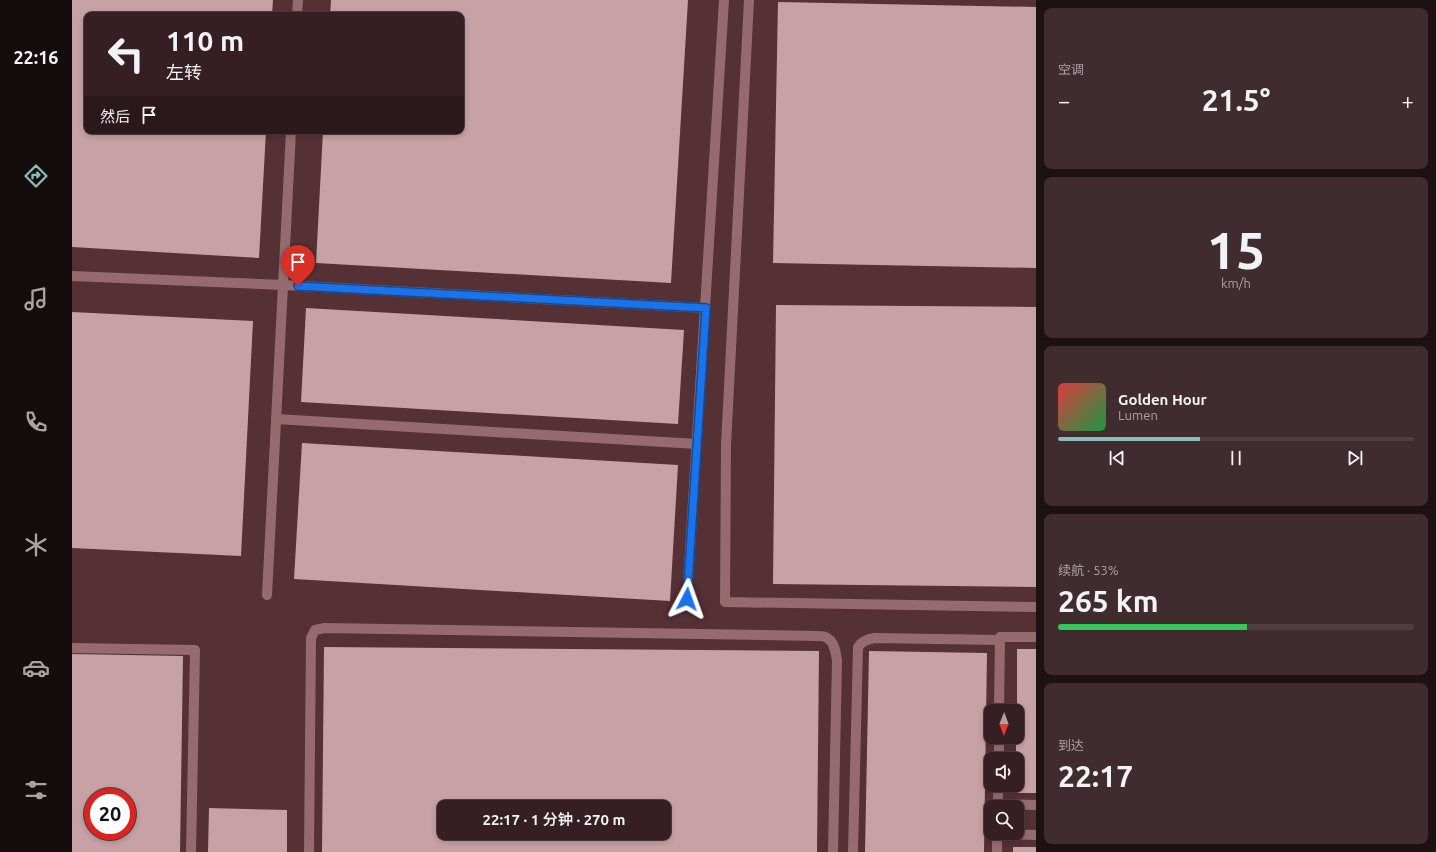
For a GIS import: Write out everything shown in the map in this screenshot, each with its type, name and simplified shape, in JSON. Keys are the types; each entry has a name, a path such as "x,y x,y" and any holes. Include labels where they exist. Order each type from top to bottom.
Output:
{"lane":[{"path":"297,12 298,0"},
{"path":"687,599 724,0"},
{"path":"749,0 726,445 725,602 1036,607"},
{"path":"267,595 291,134"},
{"path":"72,276 283,285 706,308"},
{"path":"276,419 697,444"},
{"path":"309,852 311,638 315,630 325,628 818,636 827,638 833,643 837,661 833,852"},
{"path":"999,704 1000,637 1036,637"},
{"path":"853,852 857,653 861,642 867,639 875,638 1000,640"},
{"path":"72,648 195,650 191,852"},
{"path":"1024,805 1036,805"},
{"path":"1024,835 1036,835"},
{"path":"997,840 997,852"}],"shaded area":[{"path":"72,0 1036,0 1036,852 72,852"}],"building":[{"path":"72,0 273,0 272,12 84,12 84,134 266,134 259,258 72,247"},
{"path":"331,0 688,0 671,283 316,263 323,134 464,134 464,12 330,12"},
{"path":"778,2 1036,7 1036,268 773,263"},
{"path":"776,305 1036,307 1036,587 773,584"},
{"path":"306,308 684,330 678,424 301,402"},
{"path":"72,312 253,321 241,556 72,548"},
{"path":"302,443 678,465 670,601 294,579"},
{"path":"324,647 819,651 817,852 322,852"},
{"path":"1017,649 1036,649 1036,793 1015,793 1024,792 1024,752 1016,752 1016,744 1024,744 1024,704 1017,704"},
{"path":"869,651 987,653 986,704 984,704 984,744 986,744 986,752 984,752 984,852 865,852"},
{"path":"72,654 183,656 180,852 72,852"},
{"path":"209,808 287,810 287,852 208,852"},
{"path":"1013,847 1036,847 1036,852 1013,852"}],"route":[{"path":"298,286 706,308 687,599"}]}
